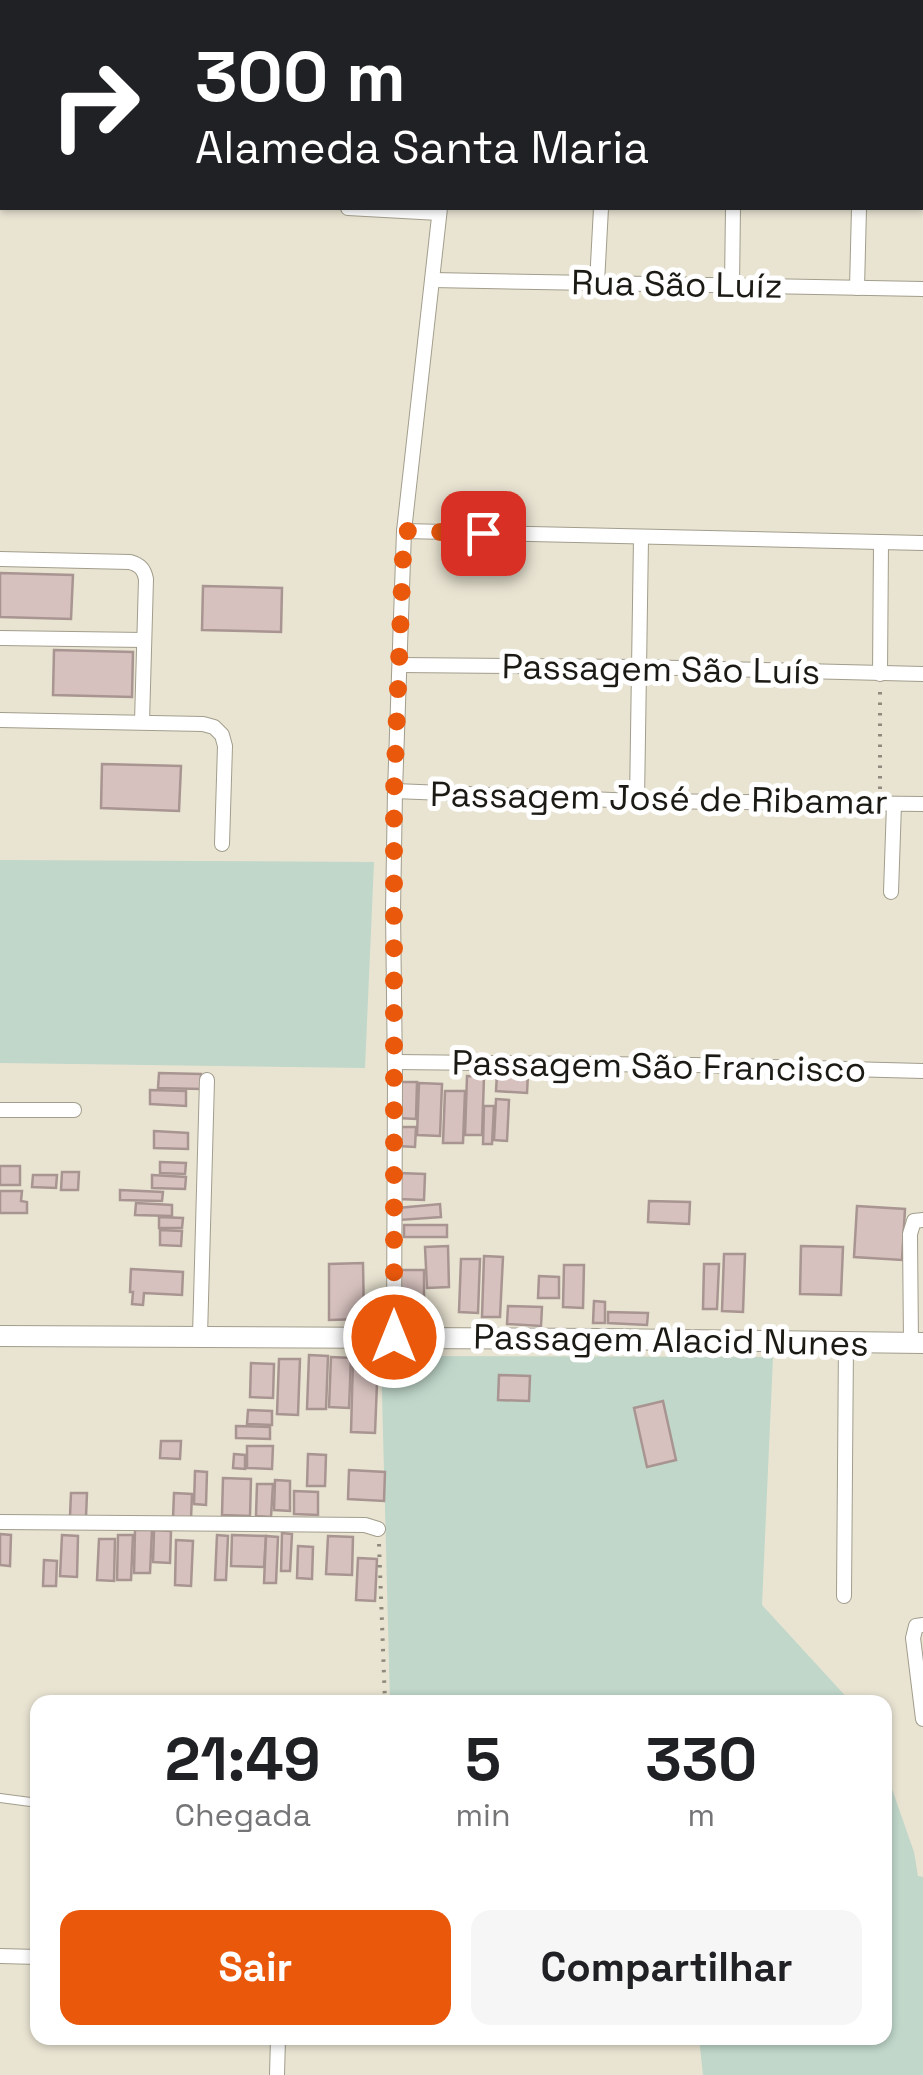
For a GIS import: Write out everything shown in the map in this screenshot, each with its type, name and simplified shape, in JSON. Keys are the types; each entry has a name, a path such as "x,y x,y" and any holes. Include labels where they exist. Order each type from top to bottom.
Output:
{"main road":[{"name":"Passagem Alacid Nunes","path":"0,1336 917,1344"}],"street":[{"path":"394,1337 394,792 404,531 440,210"},
{"path":"597,283 601,210"},
{"path":"732,285 733,210"},
{"path":"858,288 859,210"},
{"name":"Rua São Luíz","path":"432,280 923,289"},
{"path":"404,531 923,543"},
{"path":"637,801 640,538"},
{"path":"880,674 881,542"},
{"path":"0,559 130,562 144,570 142,722"},
{"path":"0,638 144,640"},
{"name":"Passagem São Luís","path":"400,665 923,674"},
{"path":"0,720 214,727 225,746 222,844"},
{"name":"Passagem José de Ribamar","path":"394,792 637,801 923,804"},
{"path":"887,804 891,892"},
{"name":"Passagem São Francisco","path":"395,1062 923,1072"},
{"path":"200,1336 207,1080"},
{"path":"0,1110 74,1110"},
{"path":"917,1344 911,1226 923,1220"},
{"path":"844,1596 846,1342"},
{"path":"0,1522 365,1525 378,1529"},
{"path":"923,1624 916,1626 913,1638 923,1718"},
{"path":"0,1956 30,1956"},
{"path":"277,2075 278,2045"}],"lane":[{"path":"0,1798 30,1802"}],"path":[{"path":"880,674 887,804"},
{"path":"378,1529 385,1695"}],"green space":[{"path":"0,860 374,862 365,1068 0,1063"},
{"path":"381,1356 773,1357 762,1605 845,1695 390,1695"},
{"path":"892,1789 914,1852 918,1876 923,1877 923,2075 703,2075 700,2045 892,2045"}],"building":[{"path":"0,573 73,575 71,619 0,617"},
{"path":"203,586 282,588 281,632 202,630"},
{"path":"54,650 133,652 132,697 53,695"},
{"path":"102,764 181,766 179,811 101,808"},
{"path":"159,1073 201,1074 201,1089 158,1088"},
{"path":"497,1073 528,1074 527,1093 496,1091"},
{"path":"467,1076 484,1077 482,1135 465,1135"},
{"path":"400,1082 417,1082 416,1119 398,1118"},
{"path":"419,1083 442,1084 440,1136 417,1135"},
{"path":"150,1090 186,1091 186,1106 150,1104"},
{"path":"445,1091 465,1091 463,1143 443,1143"},
{"path":"496,1099 509,1100 507,1141 494,1140"},
{"path":"484,1106 494,1106 492,1144 483,1144"},
{"path":"399,1127 416,1127 415,1147 398,1146"},
{"path":"154,1131 188,1133 188,1149 154,1148"},
{"path":"160,1162 186,1163 185,1174 160,1173"},
{"path":"0,1166 20,1166 20,1185 0,1185"},
{"path":"62,1172 79,1172 78,1190 61,1190"},
{"path":"399,1173 425,1174 424,1200 398,1199"},
{"path":"33,1175 57,1175 56,1188 32,1187"},
{"path":"152,1175 186,1177 185,1189 152,1188"},
{"path":"120,1190 163,1192 162,1201 120,1200"},
{"path":"0,1191 22,1191 21,1201 27,1202 27,1213 0,1213"},
{"path":"649,1201 690,1202 689,1224 648,1222"},
{"path":"136,1203 172,1205 172,1216 135,1215"},
{"path":"440,1204 441,1217 399,1220 398,1208"},
{"path":"857,1206 905,1209 902,1260 854,1257"},
{"path":"159,1217 183,1218 182,1228 159,1228"},
{"path":"404,1225 447,1225 447,1237 404,1237"},
{"path":"160,1230 182,1231 181,1246 160,1245"},
{"path":"448,1246 449,1287 427,1288 425,1247"},
{"path":"801,1246 843,1247 841,1295 800,1294"},
{"path":"724,1254 745,1254 743,1312 722,1311"},
{"path":"484,1256 503,1257 500,1317 482,1317"},
{"path":"461,1259 480,1259 478,1313 459,1312"},
{"path":"363,1263 364,1319 329,1320 329,1264"},
{"path":"704,1264 719,1264 717,1309 703,1309"},
{"path":"564,1265 584,1265 583,1308 563,1307"},
{"path":"131,1269 183,1272 182,1295 144,1293 143,1305 132,1304"},
{"path":"398,1270 424,1270 424,1323 398,1323"},
{"path":"539,1276 559,1277 559,1298 538,1298"},
{"path":"594,1301 605,1302 605,1323 593,1323"},
{"path":"508,1306 542,1307 541,1326 507,1324"},
{"path":"608,1312 648,1313 647,1325 608,1323"},
{"path":"309,1355 328,1356 326,1409 307,1409"},
{"path":"331,1357 351,1358 349,1408 329,1407"},
{"path":"353,1358 378,1358 375,1433 351,1432"},
{"path":"279,1359 300,1359 298,1415 277,1414"},
{"path":"251,1363 274,1364 273,1398 250,1397"},
{"path":"499,1375 530,1376 529,1401 498,1400"},
{"path":"663,1401 676,1460 647,1467 634,1408"},
{"path":"248,1410 272,1411 272,1425 247,1424"},
{"path":"236,1426 270,1427 270,1439 236,1438"},
{"path":"161,1441 181,1441 180,1459 160,1458"},
{"path":"247,1446 273,1446 272,1469 247,1468"},
{"path":"234,1454 245,1455 245,1469 233,1468"},
{"path":"308,1454 326,1455 325,1486 307,1486"},
{"path":"349,1470 385,1472 384,1501 348,1499"},
{"path":"195,1471 207,1472 206,1505 194,1504"},
{"path":"223,1478 251,1479 250,1516 222,1515"},
{"path":"275,1480 290,1481 290,1511 274,1510"},
{"path":"257,1484 273,1484 271,1517 256,1516"},
{"path":"294,1491 318,1492 318,1515 294,1514"},
{"path":"71,1493 87,1493 86,1517 70,1516"},
{"path":"174,1493 192,1494 191,1519 173,1519"},
{"path":"135,1530 152,1530 150,1573 134,1573"},
{"path":"154,1530 171,1531 170,1563 153,1562"},
{"path":"282,1533 292,1534 290,1571 281,1571"},
{"path":"0,1534 11,1535 10,1566 0,1565"},
{"path":"62,1535 78,1536 77,1577 60,1576"},
{"path":"118,1535 133,1535 131,1580 117,1580"},
{"path":"217,1535 228,1536 226,1580 215,1580"},
{"path":"232,1535 266,1536 264,1567 231,1566"},
{"path":"266,1536 278,1537 276,1583 264,1583"},
{"path":"328,1536 353,1537 352,1575 326,1574"},
{"path":"99,1539 115,1539 114,1581 97,1580"},
{"path":"176,1540 193,1541 191,1586 175,1585"},
{"path":"298,1546 313,1547 312,1579 297,1578"},
{"path":"358,1558 377,1559 375,1601 356,1600"},
{"path":"44,1560 57,1561 56,1586 43,1586"}],"route":[{"path":"394,1337 394,792 404,531 483,533"}]}
